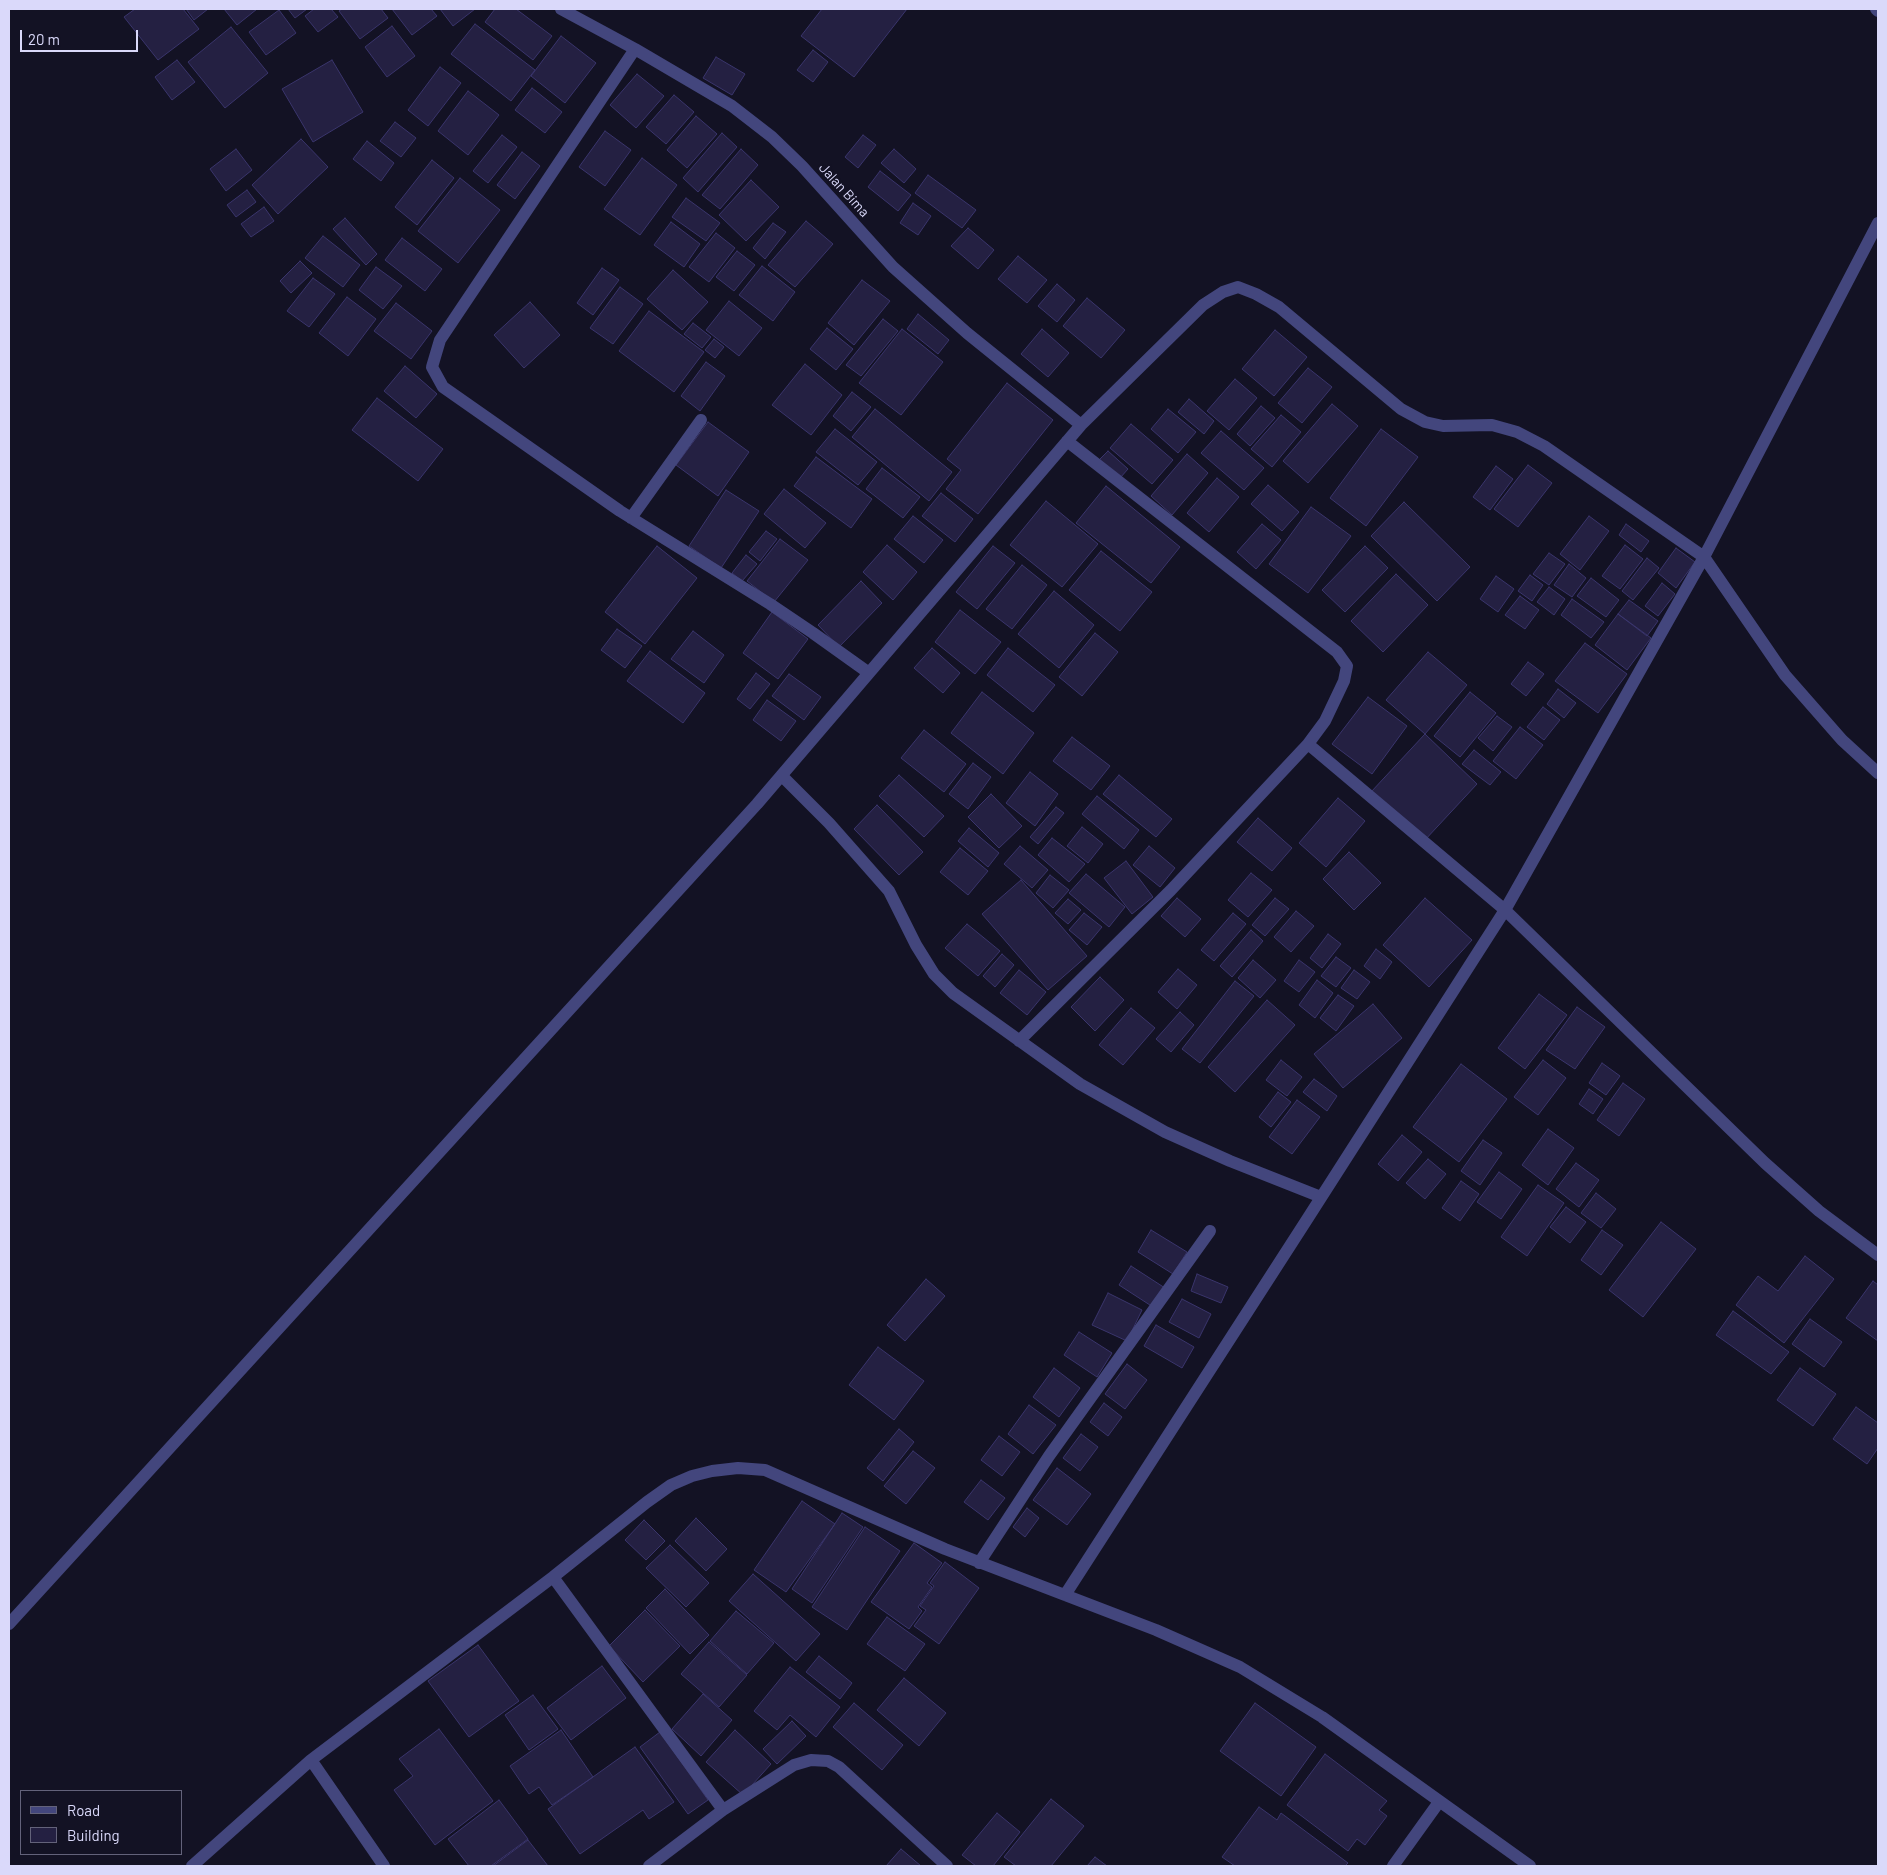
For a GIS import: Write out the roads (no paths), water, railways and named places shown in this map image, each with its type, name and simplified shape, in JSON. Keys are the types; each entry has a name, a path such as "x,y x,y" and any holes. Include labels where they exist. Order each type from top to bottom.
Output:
{"street":[{"name":"Jalan Bima","path":"561,9 635,49 732,106 772,137 802,166 893,267 967,333 1081,425"},
{"path":"635,49 440,340 432,367 443,388 631,518 770,604 869,673"},
{"path":"1065,1595 1504,910 1704,557 1878,222"},
{"path":"9,1624 782,776 1081,425 1204,306 1223,292 1238,287 1256,294 1279,307 1401,409 1425,422 1443,426 1492,425 1517,432 1544,446 1704,557 1785,675 1842,740 1878,773"},
{"path":"631,518 701,420"},
{"path":"1018,1041 1171,890 1308,744 1325,721 1344,681 1347,666 1337,652 1067,441"},
{"path":"1308,744 1504,910 1765,1163 1819,1211 1878,1255"},
{"path":"782,776 829,823 889,891 916,944 934,974 953,993 1080,1084 1165,1132 1230,1161 1321,1197"},
{"path":"979,1563 1049,1456 1210,1231"},
{"path":"192,1866 311,1760 553,1577 647,1502 671,1485 692,1476 738,1468 765,1470 979,1563 1156,1630 1240,1667 1322,1718 1530,1866"},
{"path":"553,1577 723,1810"},
{"path":"311,1760 384,1866"},
{"path":"649,1866 723,1810 794,1765 810,1760 828,1761 851,1776 947,1866"},
{"path":"1392,1866 1439,1802"}]}
